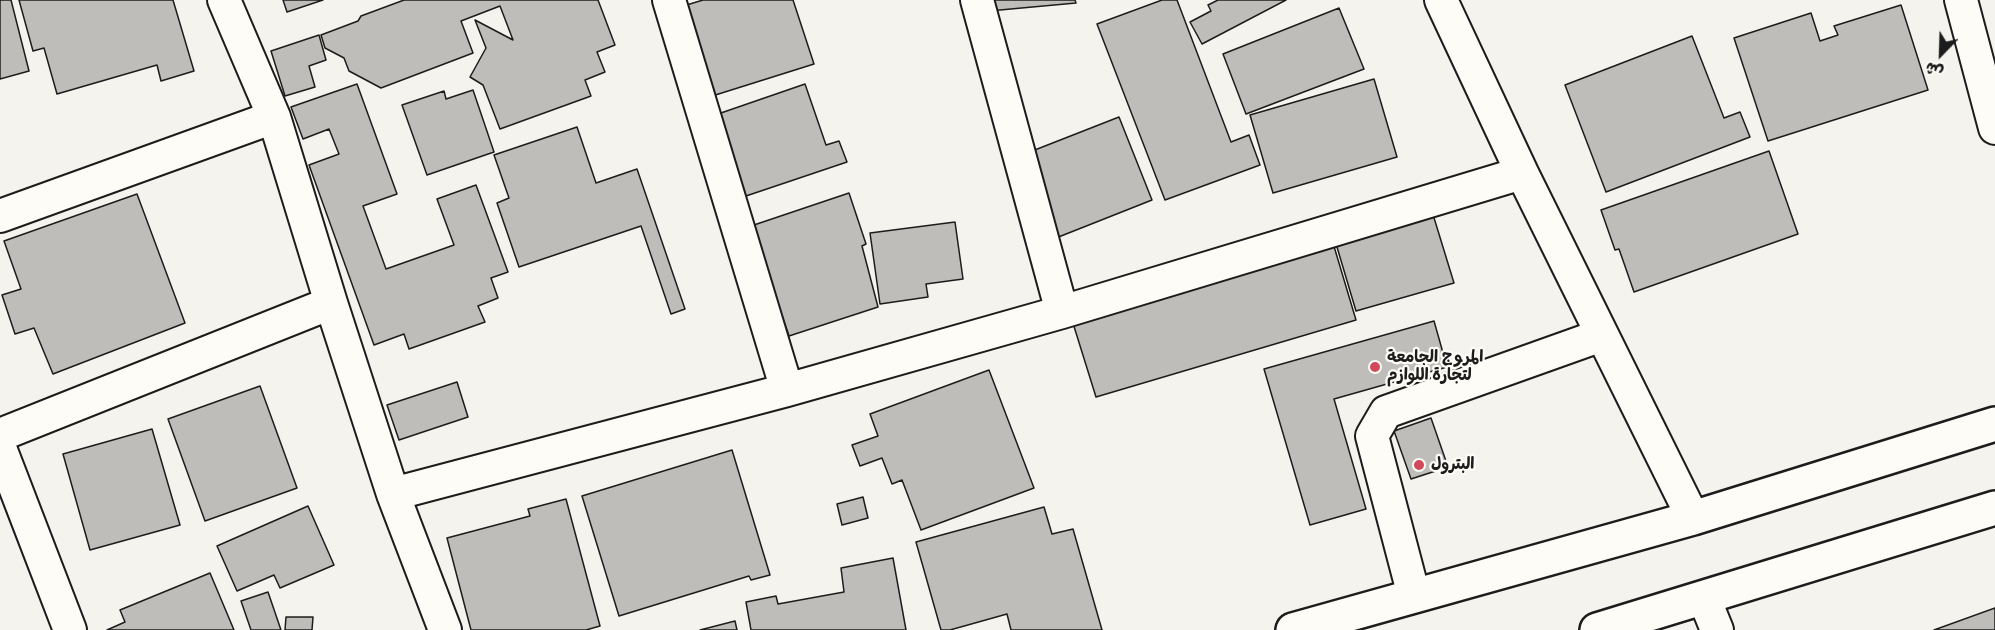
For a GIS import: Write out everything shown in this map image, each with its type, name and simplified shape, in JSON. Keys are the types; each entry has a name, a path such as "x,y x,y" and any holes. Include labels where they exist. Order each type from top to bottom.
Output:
{"street":[{"path":"224,0 274,117 393,494 445,630"},
{"path":"669,0 787,390"},
{"path":"977,0 1062,312"},
{"path":"1441,0 1522,173 1693,518"},
{"path":"1961,0 1985,48 1995,128"},
{"path":"0,216 274,117"},
{"path":"393,494 787,390 1062,312 1522,173"},
{"path":"0,435 331,303"},
{"path":"1414,596 1372,436 1386,412 1602,335"},
{"path":"1293,630 1693,518 1995,424"},
{"path":"0,448 70,630"},
{"path":"1598,630 1638,625 1704,598 1995,507"},
{"path":"1704,598 1717,630"}],"building":[{"path":"0,0 11,0 29,71 0,79"},
{"path":"19,0 173,0 194,71 161,81 157,65 57,94 44,48 33,51"},
{"path":"283,0 323,0 287,12"},
{"path":"404,0 598,0 615,45 597,52 605,72 585,80 591,96 500,129 483,85 470,77 486,48 475,20 513,40 500,6 461,21 473,53 381,88 349,71 344,58 325,48 321,35 358,21 361,16"},
{"path":"703,0 793,0 814,64 709,97 680,7"},
{"path":"988,0 1075,0 1076,3 989,11"},
{"path":"1162,0 1177,0 1231,142 1249,135 1260,165 1165,200 1097,24"},
{"path":"1218,0 1286,0 1202,44 1190,22 1211,11 1208,5"},
{"path":"1901,5 1928,90 1768,141 1734,38 1811,13 1820,41 1838,35 1834,26"},
{"path":"1339,8 1364,69 1246,114 1223,54"},
{"path":"319,35 326,60 309,66 315,87 285,96 271,51"},
{"path":"1692,36 1724,118 1740,112 1750,137 1606,192 1565,85"},
{"path":"1374,79 1397,157 1273,193 1250,115"},
{"path":"357,84 397,194 363,206 386,269 454,245 437,199 476,185 508,272 491,278 498,298 478,306 485,322 409,349 404,334 374,345 309,165 339,154 329,129 303,139 291,107"},
{"path":"805,84 826,145 839,141 847,162 746,196 718,114"},
{"path":"473,90 494,152 427,175 402,105 444,91 446,99"},
{"path":"1119,117 1152,200 1056,238 1022,155"},
{"path":"577,127 596,183 637,169 685,309 671,314 641,226 519,267 497,203 509,198 494,155"},
{"path":"1769,151 1798,234 1634,292 1619,249 1615,250 1601,210"},
{"path":"849,193 866,244 862,246 878,307 789,336 748,227"},
{"path":"137,194 185,323 53,374 34,328 15,334 2,295 21,289 4,241"},
{"path":"1431,208 1454,283 1356,311 1334,237"},
{"path":"955,222 963,279 926,284 928,297 880,304 870,233"},
{"path":"1333,243 1356,320 1096,397 1072,320"},
{"path":"1434,321 1447,367 1334,399 1366,509 1310,525 1264,369"},
{"path":"989,370 1034,488 921,530 902,480 892,484 882,458 860,466 852,445 878,436 870,414"},
{"path":"457,382 468,417 399,440 387,405"},
{"path":"260,386 297,488 205,521 168,419"},
{"path":"1431,418 1448,467 1411,479 1394,431"},
{"path":"152,429 180,525 90,550 63,454"},
{"path":"732,450 770,575 751,580 749,576 619,616 582,496"},
{"path":"863,497 868,518 842,525 837,504"},
{"path":"566,499 600,626 586,630 471,630 447,538 530,516 528,509"},
{"path":"308,506 334,565 280,588 274,575 237,591 217,546"},
{"path":"1044,507 1052,534 1073,529 1102,630 1011,630 1007,614 950,630 941,630 916,542"},
{"path":"893,558 906,630 751,630 746,602 776,596 778,604 844,592 841,568"},
{"path":"210,573 234,630 107,630 125,622 120,610"},
{"path":"268,592 281,630 251,630 241,601"},
{"path":"1995,608 1995,630 1934,630"},
{"path":"286,617 313,617 312,630 285,630"},
{"path":"735,621 737,630 700,630"}],"place":[{"name":"المروج الجامعة لتجارة اللوازم","path":"1375,367"},
{"name":"البترول","path":"1419,465"}]}
